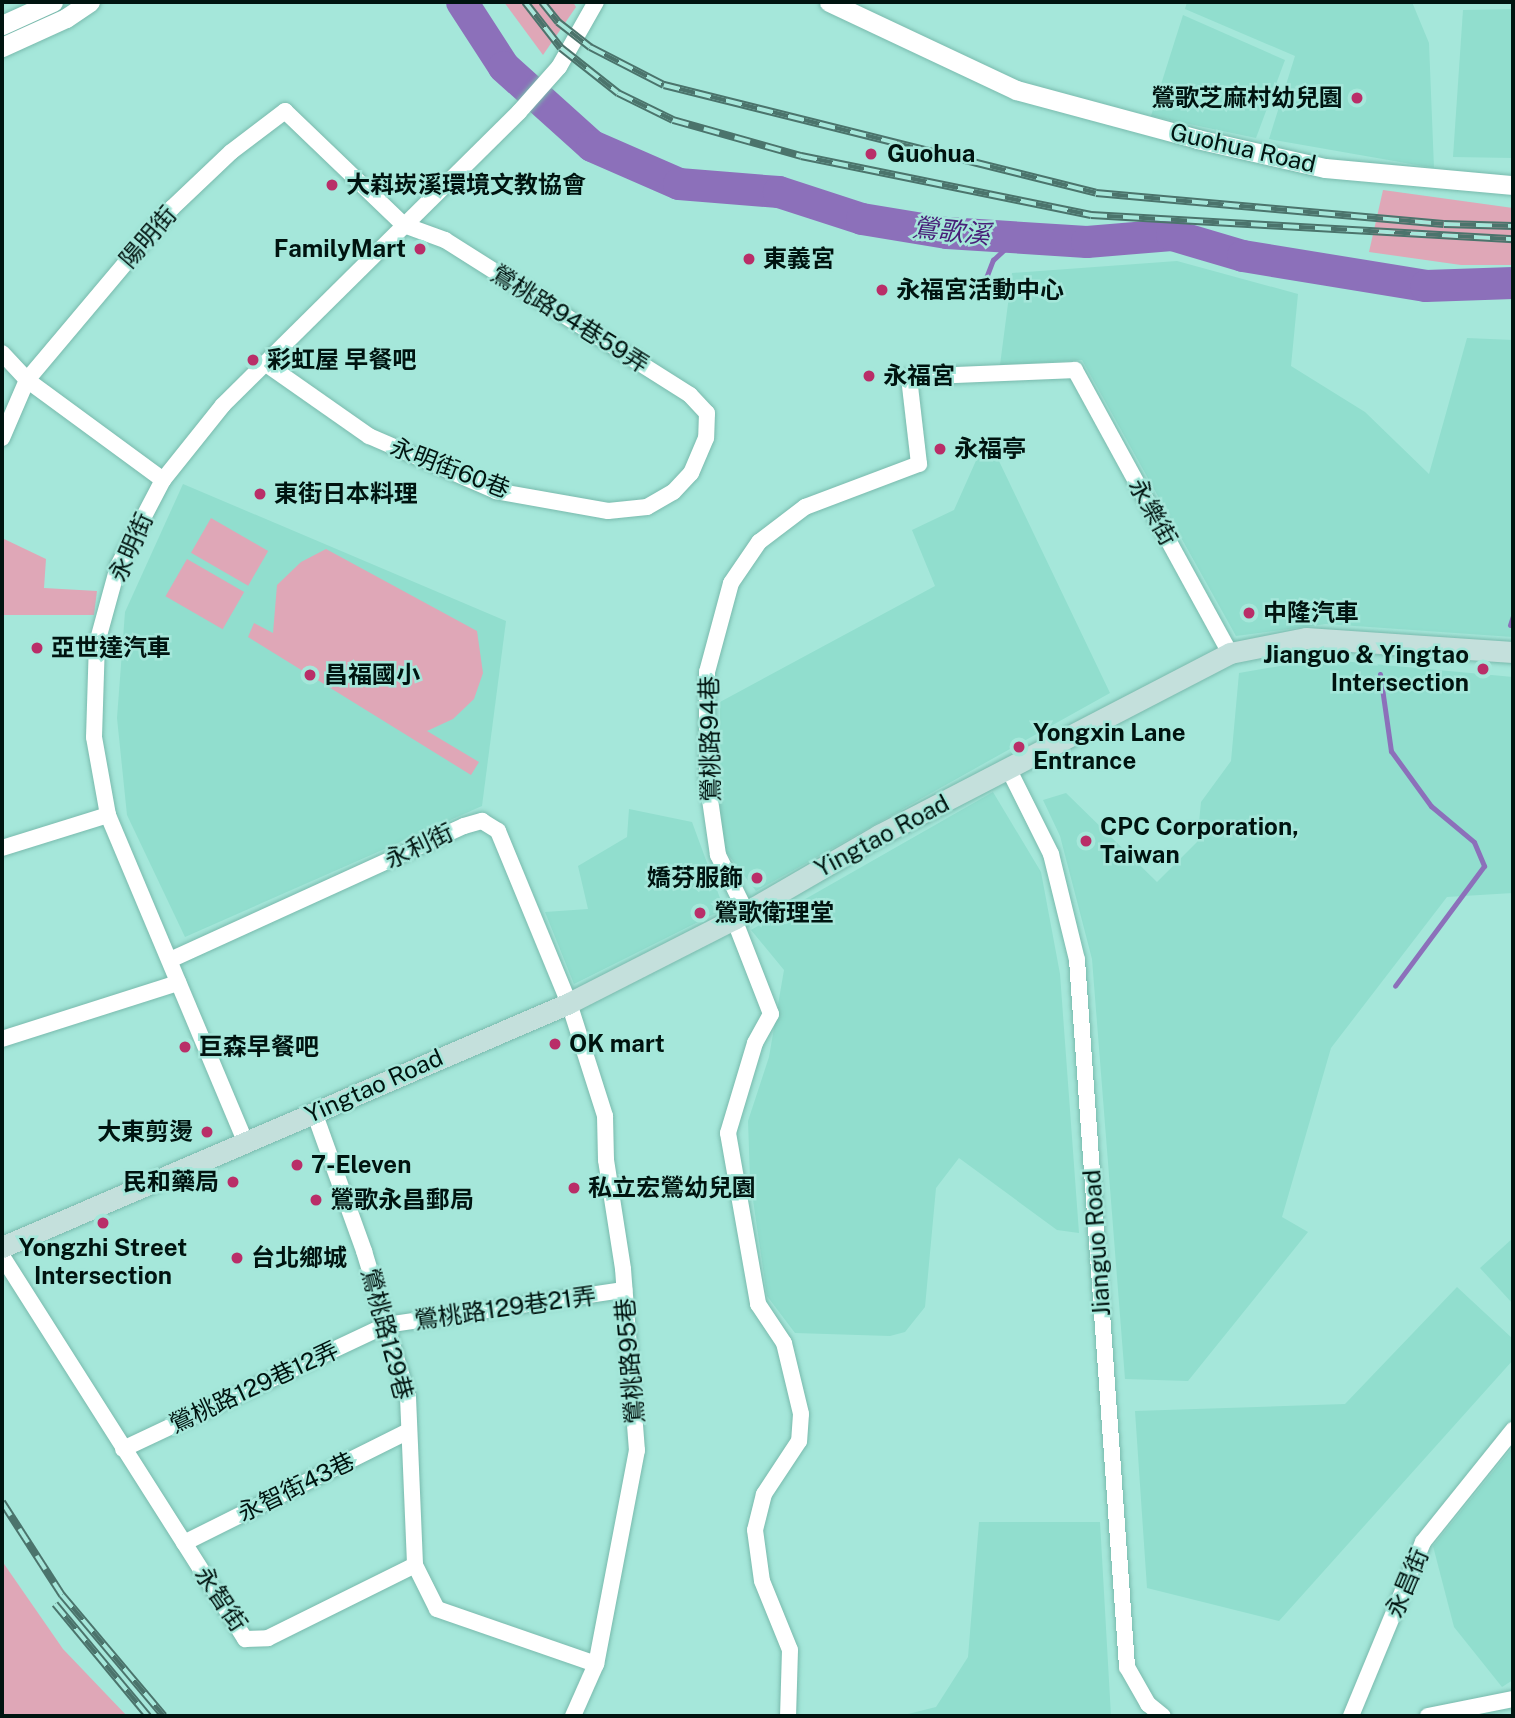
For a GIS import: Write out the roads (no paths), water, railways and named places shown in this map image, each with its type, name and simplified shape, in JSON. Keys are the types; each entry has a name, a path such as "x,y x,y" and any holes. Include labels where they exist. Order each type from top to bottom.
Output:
{"main road":[{"name":"Yingtao Road","path":"2,1247 569,1003 740,915 879,835 1009,770 1230,653 1306,638 1513,652"}],"street":[{"path":"2,25 53,2"},
{"path":"2,47 66,18 90,2"},
{"name":"永明街","path":"245,1141 108,816 94,737 97,643 118,566 163,480 223,405 519,112 559,67 596,2"},
{"name":"Guohua Road","path":"829,2 1016,90 1197,139 1325,168 1513,185"},
{"name":"陽明街","path":"2,438 27,380 172,208 231,152 285,111 404,225"},
{"name":"鶯桃路94巷59弄","path":"404,225 445,240 690,395 707,413 706,438"},
{"path":"2,353 27,380 163,480"},
{"name":"永明街60巷","path":"265,364 369,436 484,485 608,511 647,507 673,492 691,473 706,438"},
{"name":"永樂街","path":"1075,370 1230,653"},
{"name":"鶯桃路94巷","path":"740,915 718,855 707,779 707,672 731,583 759,542 805,508 919,464 909,377 1075,370"},
{"name":"Jianguo Road","path":"1009,770 1051,854 1077,960 1127,1667 1148,1704 1163,1716"},
{"path":"2,848 108,816"},
{"name":"永利街","path":"170,960 482,821 498,831 569,1003"},
{"path":"740,915 771,1014 755,1043 728,1133 758,1304 784,1343 801,1414 799,1441 764,1493 755,1530 762,1581 790,1650 788,1716"},
{"path":"2,1039 178,983"},
{"name":"鶯桃路95巷","path":"569,1003 605,1116 624,1290 637,1450 596,1664 573,1716"},
{"name":"鶯桃路129巷","path":"314,1112 408,1397 415,1565"},
{"name":"永智街","path":"2,1256 245,1639 268,1638 415,1565"},
{"name":"鶯桃路129巷21弄","path":"386,1325 624,1290"},
{"name":"鶯桃路129巷12弄","path":"123,1449 386,1325"},
{"name":"永昌街","path":"1351,1716 1423,1542 1513,1430"},
{"name":"永智街43巷","path":"184,1544 409,1431"},
{"path":"415,1565 437,1609 596,1664"},
{"path":"1428,1716 1513,1699"}],"waterway":[{"name":"鶯歌溪","path":"462,2 504,67 592,146 679,184 779,192 862,219 947,233 1087,242 1172,235 1243,256 1426,286 1513,283"},
{"path":"979,296 993,260 1020,235"},
{"path":"1510,625 1513,616"},
{"path":"1380,674 1391,751 1431,806 1474,842 1484,866 1395,986"}],"railway":[{"path":"525,2 561,48 618,93 673,120 801,156 1091,215 1513,239"},
{"path":"542,2 558,22 590,47 664,85 1096,193 1444,224 1513,226"},
{"path":"2,1502 62,1595 164,1716"},
{"path":"55,1604 148,1716"}],"place":[{"name":"鶯歌芝麻村幼兒園","path":"1357,98"},
{"name":"Guohua","path":"871,154"},
{"name":"大嵙崁溪環境文教協會","path":"332,185"},
{"name":"FamilyMart","path":"420,249"},
{"name":"東義宮","path":"749,259"},
{"name":"永福宮活動中心","path":"882,290"},
{"name":"彩虹屋 早餐吧","path":"253,360"},
{"name":"永福宮","path":"869,376"},
{"name":"永福亭","path":"940,449"},
{"name":"東街日本料理","path":"260,494"},
{"name":"中隆汽車","path":"1249,613"},
{"name":"亞世達汽車","path":"37,648"},
{"name":"Jianguo & Yingtao Intersection","path":"1483,669"},
{"name":"昌福國小","path":"310,675"},
{"name":"Yongxin Lane Entrance","path":"1019,747"},
{"name":"CPC Corporation, Taiwan","path":"1086,841"},
{"name":"嬌芬服飾","path":"757,878"},
{"name":"鶯歌衛理堂","path":"700,913"},
{"name":"OK mart","path":"555,1044"},
{"name":"巨森早餐吧","path":"185,1047"},
{"name":"大東剪燙","path":"207,1132"},
{"name":"7-Eleven","path":"297,1165"},
{"name":"民和藥局","path":"233,1182"},
{"name":"私立宏鶯幼兒園","path":"574,1188"},
{"name":"鶯歌永昌郵局","path":"316,1200"},
{"name":"Yongzhi Street Intersection","path":"103,1223"},
{"name":"台北鄉城","path":"237,1258"}]}
